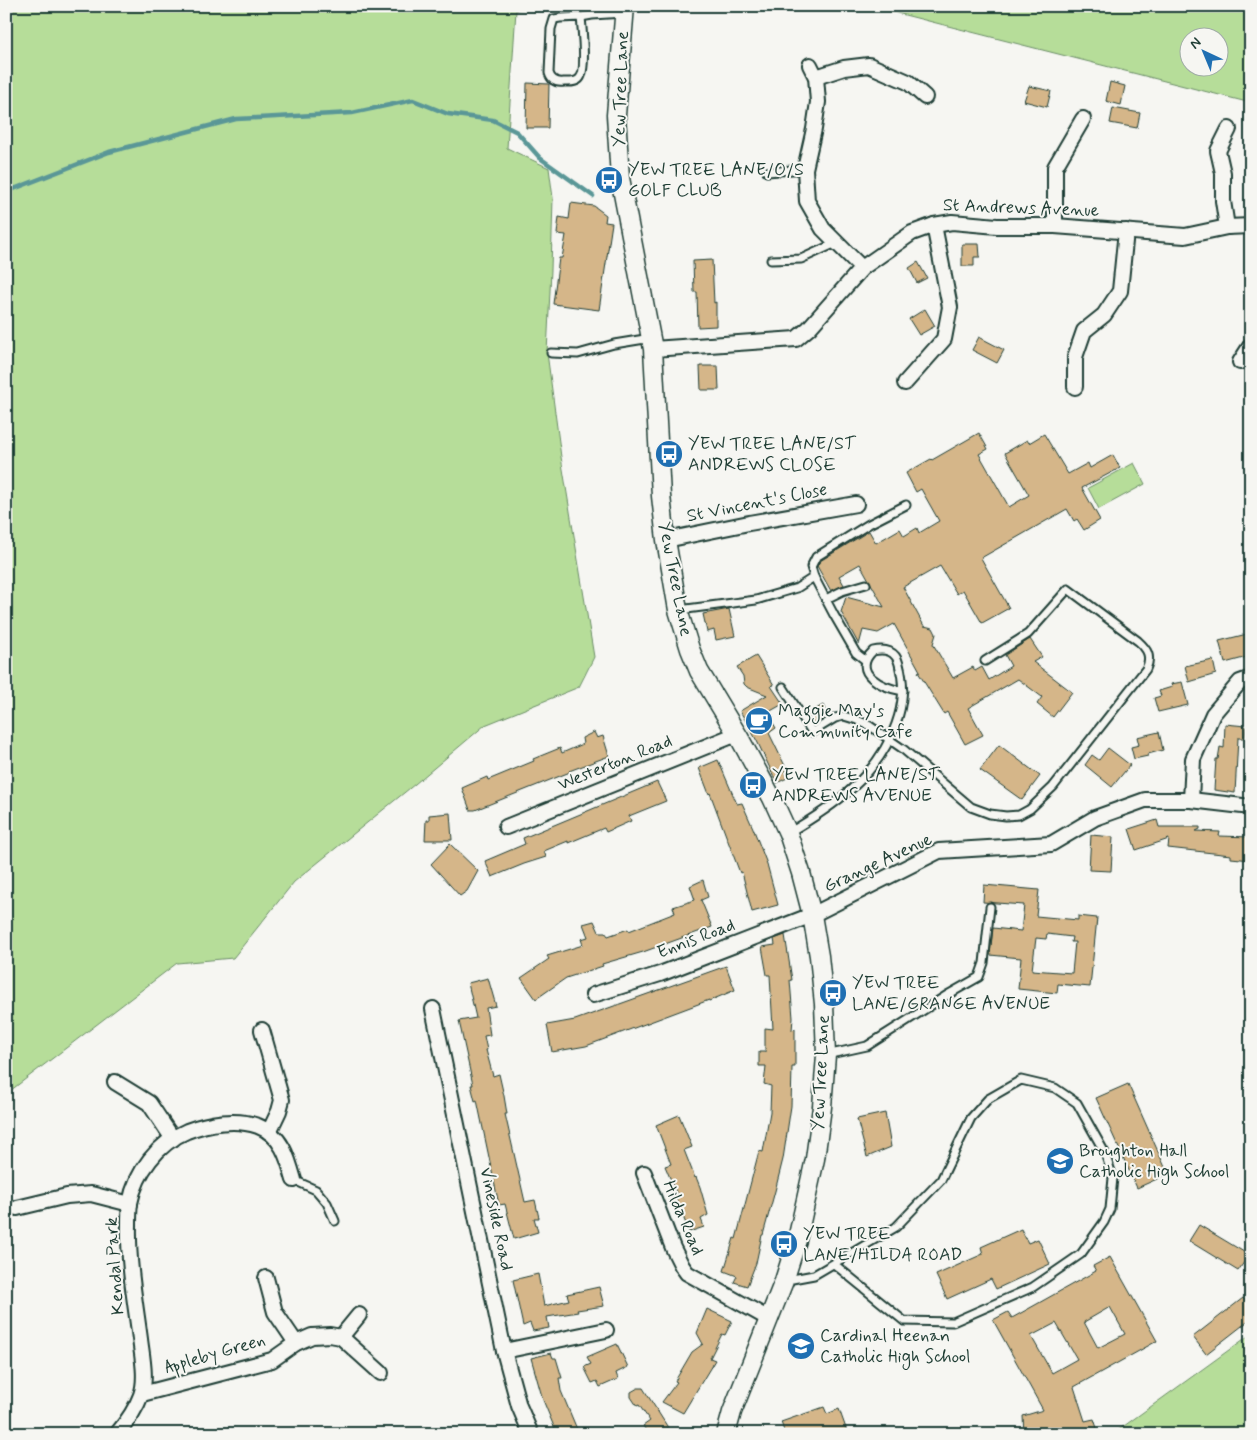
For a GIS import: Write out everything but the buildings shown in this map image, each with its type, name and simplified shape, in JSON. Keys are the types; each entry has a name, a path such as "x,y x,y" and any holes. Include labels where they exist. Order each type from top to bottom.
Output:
{"street":[{"name":"Yew Tree Lane","path":"625,10 616,115 620,178 652,344 660,496 678,610 699,671 737,734 772,798 788,833 812,915 824,1004 826,1055 822,1107 815,1159 797,1240 784,1281 732,1412"},
{"path":"862,268 823,229 806,201 805,169 818,102 813,71 869,65 908,82 925,96"},
{"path":"1055,226 1055,167 1083,119"},
{"path":"1227,227 1223,201 1223,173 1218,151 1229,129"},
{"name":"St Andrews Avenue","path":"652,344 796,339 809,328 862,268 912,233 934,225 952,222 997,226 1055,226 1185,236 1227,227 1251,226"},
{"path":"905,383 944,339 950,307 934,225"},
{"path":"1074,387 1075,357 1084,331 1104,315 1120,291 1126,231"},
{"path":"1240,362 1251,345"},
{"name":"St Vincent's Close","path":"666,540 856,504"},
{"path":"1190,800 1193,759 1214,714 1240,682 1251,678"},
{"name":"Westerton Road","path":"506,827 737,734"},
{"name":"Grange Avenue","path":"812,915 939,852 1051,844 1095,818 1145,800 1190,800 1251,807"},
{"name":"Ennis Road","path":"593,995 660,974 812,915"},
{"name":"Vineside Road","path":"433,1008 504,1351 519,1406 531,1434"},
{"path":"262,1030 282,1100 269,1132 280,1142 294,1180"},
{"path":"115,1082 150,1103 173,1139"},
{"name":"Kendal Park","path":"117,1434 133,1412 142,1394 144,1372 129,1248 130,1204 136,1183 153,1156 173,1139 196,1128 222,1123 252,1124 269,1132"},
{"name":"Hilda Road","path":"644,1173 682,1266 694,1278 769,1320"},
{"path":"17,1208 67,1196 91,1194 130,1204"},
{"name":"Appleby Green","path":"266,1278 275,1312 296,1343"},
{"path":"360,1315 341,1337 381,1373"},
{"path":"504,1351 606,1330"},
{"name":"Appleby Green","path":"142,1394 272,1360 296,1343 312,1336 330,1335 341,1337"},
{"path":"712,1434 732,1412"},
{"path":"726,1434 732,1412"}],"lane":[{"path":"581,17 583,66 581,76 575,81 554,81 549,73 552,24 554,20 625,10"},
{"path":"767,172 805,169"},
{"path":"771,260 802,259 836,243"},
{"path":"551,353 578,354 614,344 652,344"},
{"path":"865,660 856,653 826,600 811,567 816,557 869,524 906,505"},
{"path":"678,610 756,600 798,588 814,577"},
{"path":"826,600 842,591 866,584"},
{"path":"784,687 812,732 835,718 844,716 857,720 870,726 890,740 971,807 990,814 1020,815 1041,800 1058,780 1146,669 1149,655 1138,640 1068,589 1028,634 985,661"},
{"path":"788,833 820,815 860,782 884,752 890,740 901,707 903,691 899,662 893,653 886,649 873,651 865,660 866,671 870,676 886,686 903,691"},
{"path":"826,1055 866,1046 979,977 984,963 990,907"},
{"path":"784,1281 814,1275 896,1228 941,1180 971,1118 988,1099 1020,1080 1056,1088 1077,1103 1105,1153 1113,1178 1110,1209 1104,1222 1081,1254 1033,1287 953,1322 904,1321 834,1264"},
{"path":"294,1180 316,1190 327,1203 335,1220"}],"green space":[{"path":"6,6 548,6 516,10 507,148 549,168 553,198 547,353 561,457 594,657 579,687 485,725 294,882 233,958 177,963 6,1094"},
{"path":"890,6 1251,6 1251,103 889,11"},
{"path":"1134,463 1145,484 1099,509 1088,488"},
{"path":"1251,1334 1251,1434 1113,1434"}],"waterway":[{"path":"6,192 109,152 236,119 352,113 413,100 448,114 493,120 517,132 540,158 593,196"}],"place":[{"name":"YEW TREE LANE/O/S GOLF CLUB","path":"609,180"},
{"name":"YEW TREE LANE/ST ANDREWS CLOSE","path":"669,454"},
{"name":"Maggie May's Community Cafe","path":"759,721"},
{"name":"YEW TREE LANE/ST ANDREWS AVENUE","path":"753,785"},
{"name":"YEW TREE LANE/GRANGE AVENUE","path":"833,993"},
{"name":"Broughton Hall Catholic High School","path":"1060,1161"},
{"name":"YEW TREE LANE/HILDA ROAD","path":"784,1244"},
{"name":"Cardinal Heenan Catholic High School","path":"801,1346"}]}
